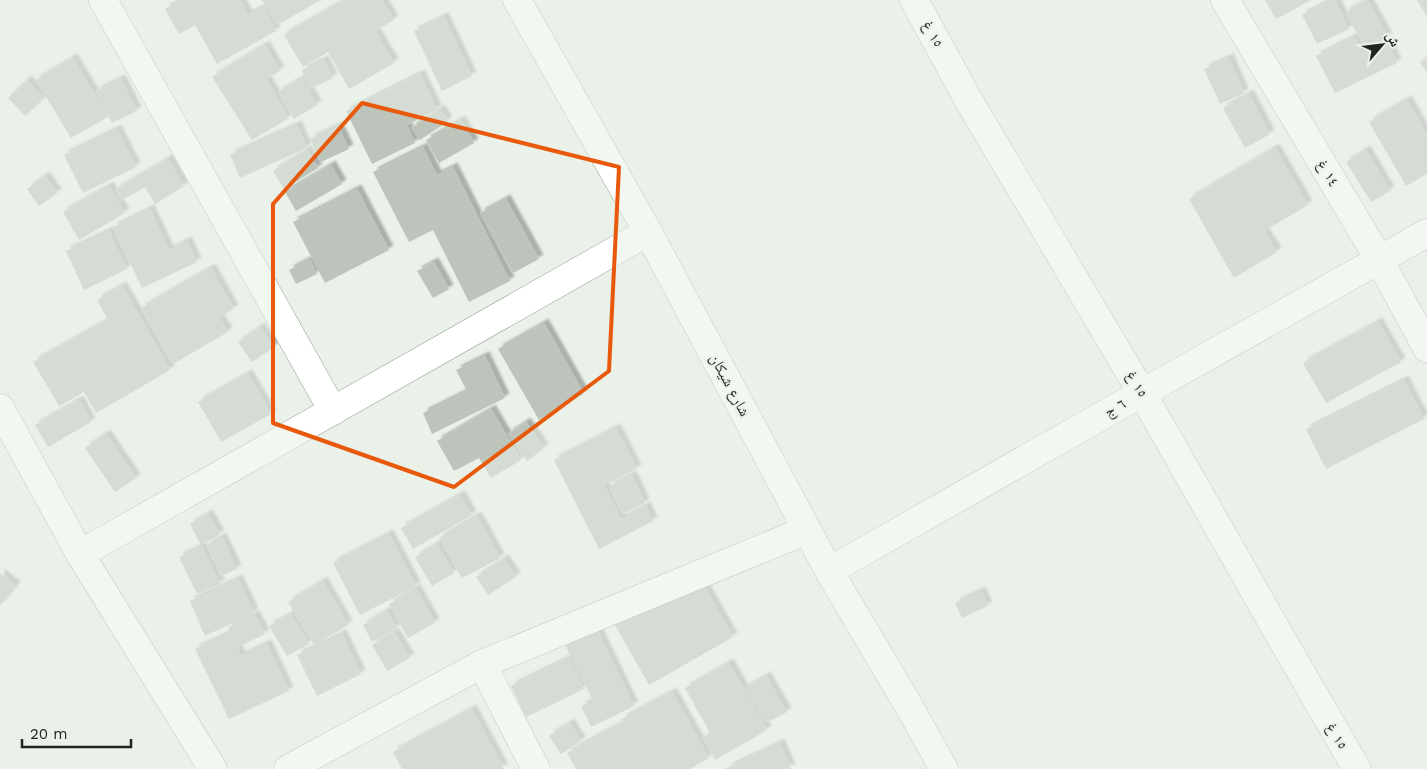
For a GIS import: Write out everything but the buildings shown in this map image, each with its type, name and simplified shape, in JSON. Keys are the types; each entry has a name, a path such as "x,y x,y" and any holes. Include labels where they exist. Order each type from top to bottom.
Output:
{"street":[{"path":"104,0 333,411"},
{"name":"شارع شيكان","path":"517,0 648,232 829,571 944,769"},
{"name":"١٥ غ","path":"914,0 969,100 1142,392 1357,769"},
{"name":"١٤ غ","path":"1225,0 1379,259 1427,348"},
{"path":"80,554 648,232"},
{"name":"٦ ج","path":"829,571 1142,392 1427,233"},
{"path":"0,408 80,554 214,769"},
{"path":"288,769 482,664 807,530"},
{"path":"482,664 536,769"}],"highlighted area":[{"path":"362,103 619,167 609,371 454,487 273,423 273,204"}]}
